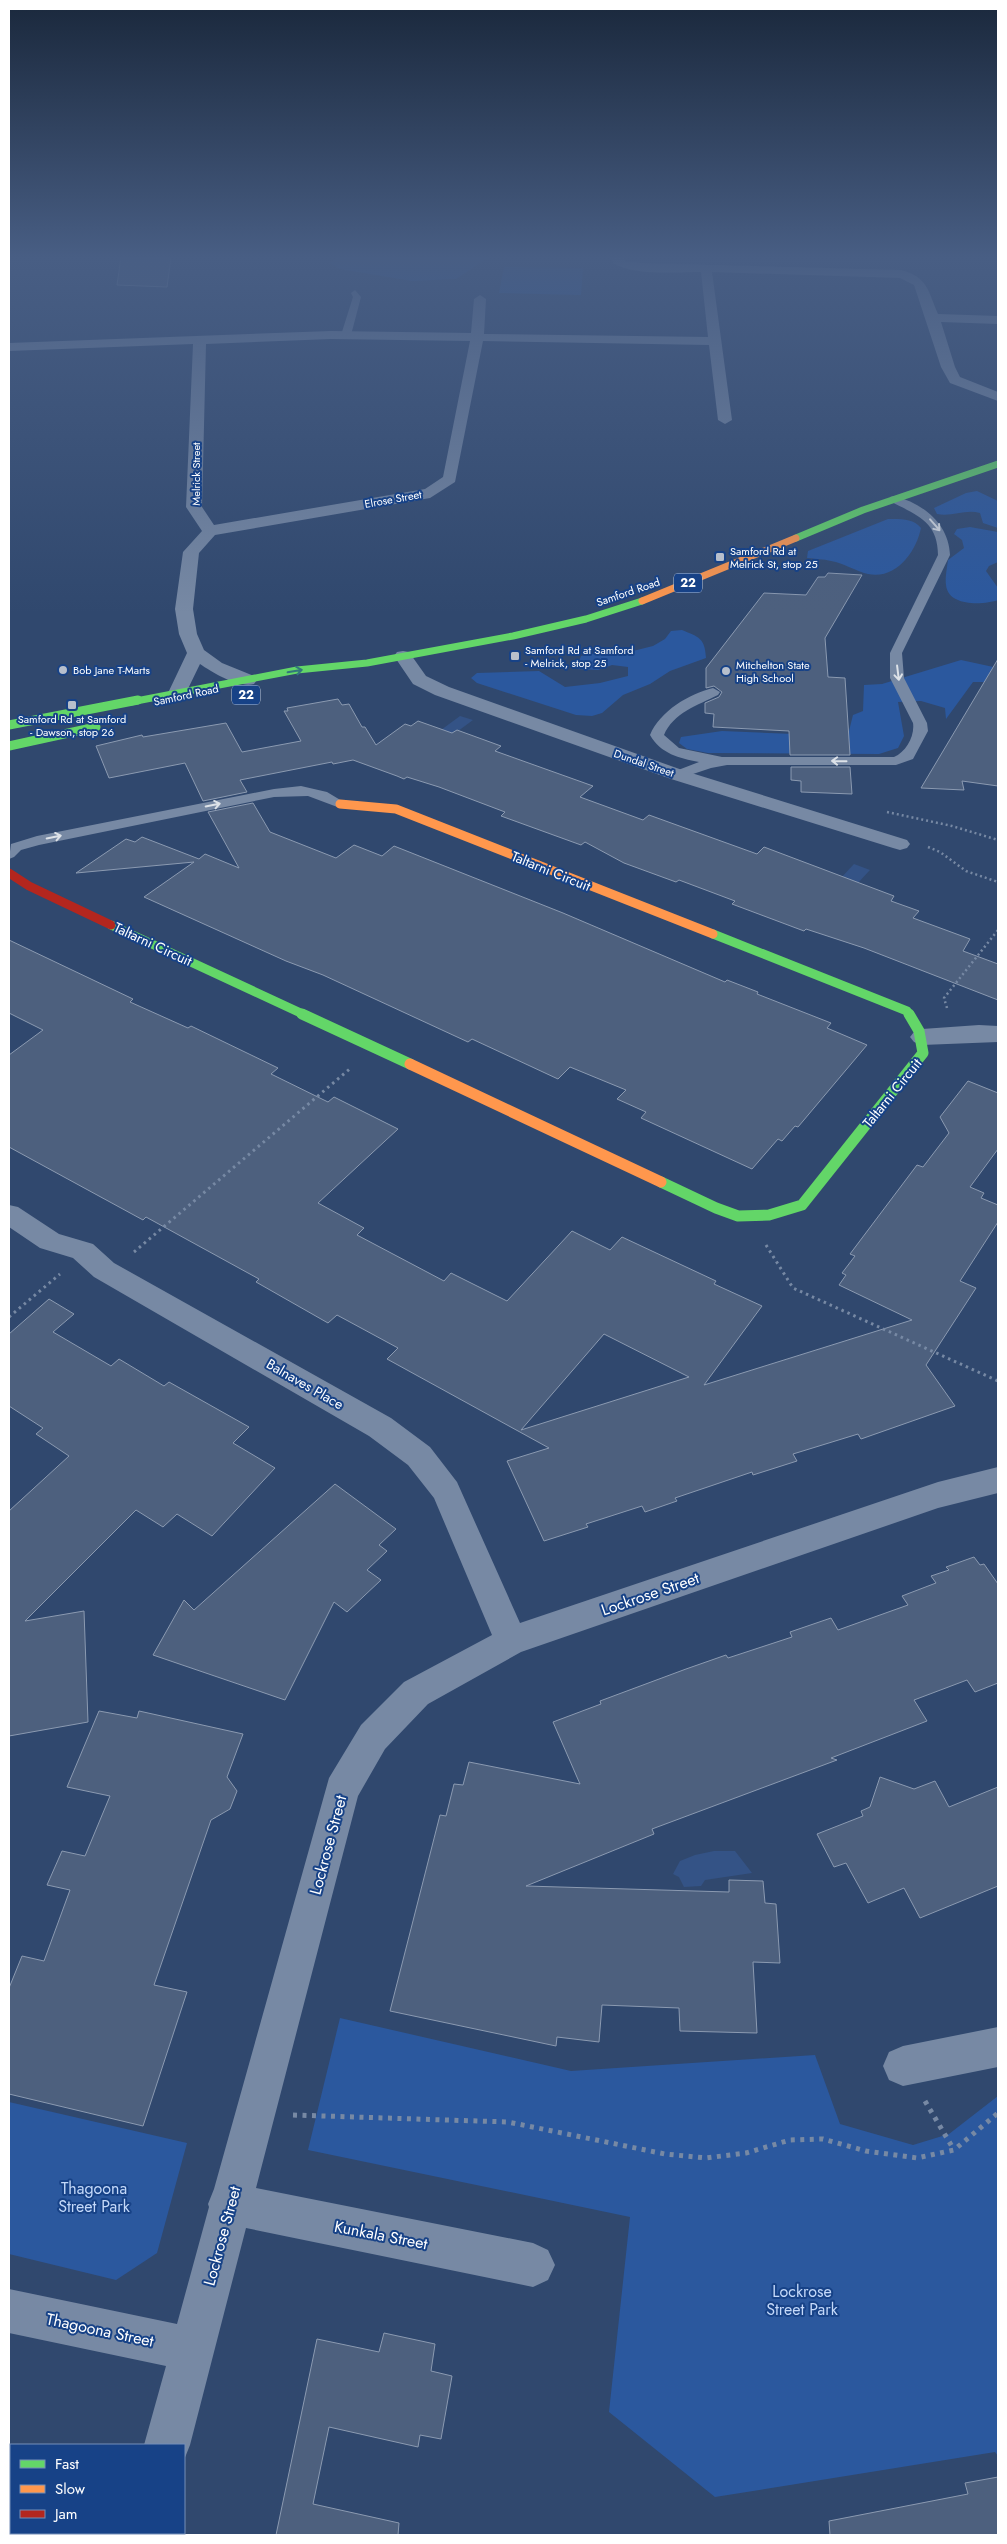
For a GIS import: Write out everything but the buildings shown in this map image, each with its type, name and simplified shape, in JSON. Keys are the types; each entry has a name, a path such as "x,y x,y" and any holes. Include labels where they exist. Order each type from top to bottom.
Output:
{"street":[{"name":"Melrick Street","path":"199,376 194,507 210,532"},
{"name":"Elrose Street","path":"210,532 430,493 450,479 470,376"},
{"path":"719,376 725,420"},
{"path":"953,376 955,380 998,397"},
{"name":"Samford Road","path":"9,725 323,666 367,663 552,628 619,610 656,597 828,524 998,464"},
{"path":"210,532 192,552 184,609 188,634 196,653 216,667 248,680"},
{"path":"177,693 196,653"},
{"name":"Dundal Street","path":"403,656 419,680 430,687 678,775 900,844"},
{"name":"Samford Road","path":"314,681 331,678 367,663"},
{"path":"9,746 106,725"},
{"name":"Taltarni Circuit","path":"9,873 30,886 699,1200 717,1208 748,1217 783,1213 802,1205 923,1053 922,1037 917,1022 907,1011 396,809 340,804"},
{"path":"922,1037 998,1034"},
{"name":"Balnaves Place","path":"9,1214 50,1241 83,1251 104,1270 380,1427 419,1456 446,1491 511,1641"},
{"name":"Lockrose Street","path":"167,2444 191,2349 342,1790 373,1737 416,1693 511,1641 938,1495 998,1480"},
{"path":"904,2066 998,2046"},
{"name":"Kunkala Street","path":"230,2204 533,2265"},
{"name":"Thagoona Street","path":"9,2311 191,2349"}],"lane":[{"path":"713,692 680,709 664,722 657,735 660,742 667,747 694,757 727,760 896,761 908,756 921,731 920,723 897,678 896,653 944,555 945,541 940,529 930,520 894,500"},
{"path":"678,775 708,764 727,760"},
{"name":"Taltarni Circuit","path":"9,854 16,848 37,841 274,793 300,790 318,792 340,804"}],"path":[{"path":"900,844 929,847 940,852 966,871 998,882"},
{"path":"969,1034 962,1018 945,1007 944,998 998,930"},
{"path":"132,1254 354,1066"},
{"path":"748,1217 793,1288 998,1381"},
{"path":"9,1317 62,1273 68,1276"},
{"path":"904,2066 954,2150"},
{"path":"297,2115 508,2122 665,2154 706,2158 746,2153 790,2140 823,2139 866,2151 917,2158 954,2150 998,2113"}],"green space":[{"path":"977,491 998,501 998,528 983,523 980,513 969,512 943,515 937,514 934,508 966,493"},
{"path":"888,519 902,519 914,522 921,528 915,546 909,555 896,568 887,573 878,575 868,574 836,562 807,558 808,551"},
{"path":"970,527 998,532 998,562 989,566 986,571 998,588 998,600 984,603 968,603 960,601 948,592 946,572 948,560 964,548 962,540 954,534 957,529"},
{"path":"682,630 700,639 704,646 706,658 670,671 650,684 623,695 602,713 592,716 576,715 477,683 471,678 477,673 539,671 565,687 600,683 628,676 628,667 612,665 598,670 576,669 581,656 615,649 629,652 653,646 665,639 671,631"},
{"path":"961,660 998,668 998,682 973,682 946,719 945,708 921,701 898,702 904,736 898,748 879,754 708,753 687,749 679,743 681,737 722,731 844,736 849,731 853,715 863,711 864,685 882,684"},
{"name":"Lockrose Street Park","path":"340,2018 571,2071 815,2055 840,2124 913,2145 949,2134 998,2096 998,2456 995,2452 715,2497 609,2412 630,2217 308,2150"},
{"name":"Thagoona Street Park","path":"9,2102 187,2143 157,2253 116,2280 9,2254"}],"shaded area":[{"path":"460,716 473,720 454,734 441,730"},
{"path":"854,864 870,870 856,885 840,879"},
{"path":"714,1851 735,1851 752,1873 705,1880 701,1886 684,1887 679,1877 673,1874 680,1861 695,1855"}],"traffic: fast":[{"path":"796,538 863,510 998,464"},
{"path":"9,725 297,670 367,663 513,636 586,619 642,601"},
{"path":"9,746 96,727"},
{"path":"111,925 410,1064"},
{"path":"661,1182 704,1203 738,1216 756,1217 769,1215 802,1205 923,1053 919,1031 907,1011 713,934"}],"traffic: slow":[{"path":"642,601 796,538"},
{"path":"340,804 396,809 713,934"},
{"path":"410,1064 661,1182"}],"traffic: jam":[{"path":"9,873 29,886 111,925"}],"place":[{"name":"Samford Rd at Melrick St, stop 25","path":"720,557"},
{"name":"Samford Rd at Samford - Melrick, stop 25","path":"515,656"},
{"name":"Bob Jane T-Marts","path":"63,670"},
{"name":"Mitchelton State High School","path":"726,671"},
{"name":"Samford Rd at Samford - Dawson, stop 26","path":"72,705"}]}
